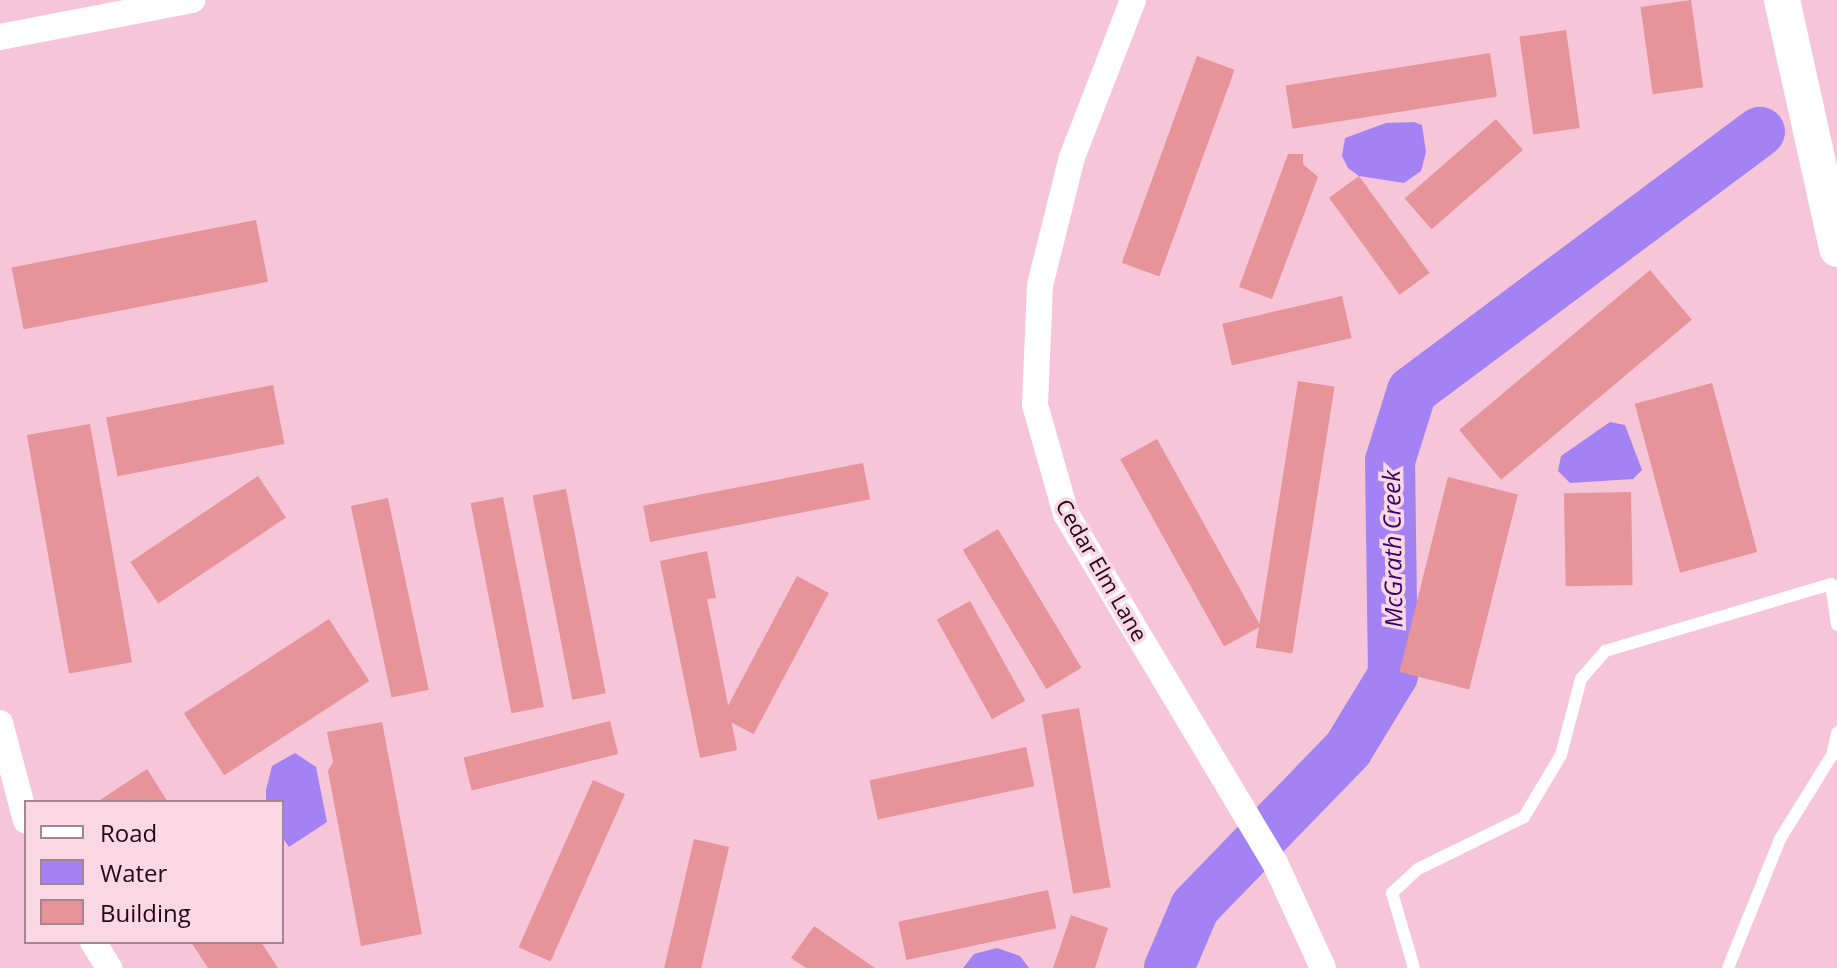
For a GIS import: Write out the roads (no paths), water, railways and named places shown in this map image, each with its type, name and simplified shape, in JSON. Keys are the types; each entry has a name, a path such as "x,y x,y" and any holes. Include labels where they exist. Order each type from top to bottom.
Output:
{"street":[{"path":"0,37 192,0"},
{"name":"Cedar Elm Lane","path":"1133,0 1072,157 1044,270 1034,345 1035,405 1066,514 1275,863 1323,968"},
{"path":"1782,0 1837,249"},
{"path":"0,723 24,813"},
{"path":"94,944 109,968"}],"lane":[{"path":"1414,968 1392,893 1418,869 1524,817 1561,755 1581,679 1605,651 1831,584 1837,625"},
{"path":"1728,968 1780,839 1832,755 1837,733"}],"water":[{"path":"1414,122 1422,125 1426,152 1421,171 1404,183 1359,176 1348,168 1342,156 1345,138 1386,123"},
{"path":"1610,422 1625,425 1642,470 1633,479 1570,483 1558,471 1561,456"},
{"path":"295,753 316,767 327,822 289,847 284,840 284,800 266,800 272,766"},
{"path":"997,948 1020,956 1029,968 963,968 974,954"}],"waterway":[{"name":"McGrath Creek","path":"1169,968 1195,907 1348,749 1393,675 1390,461 1412,391 1760,132"}]}
